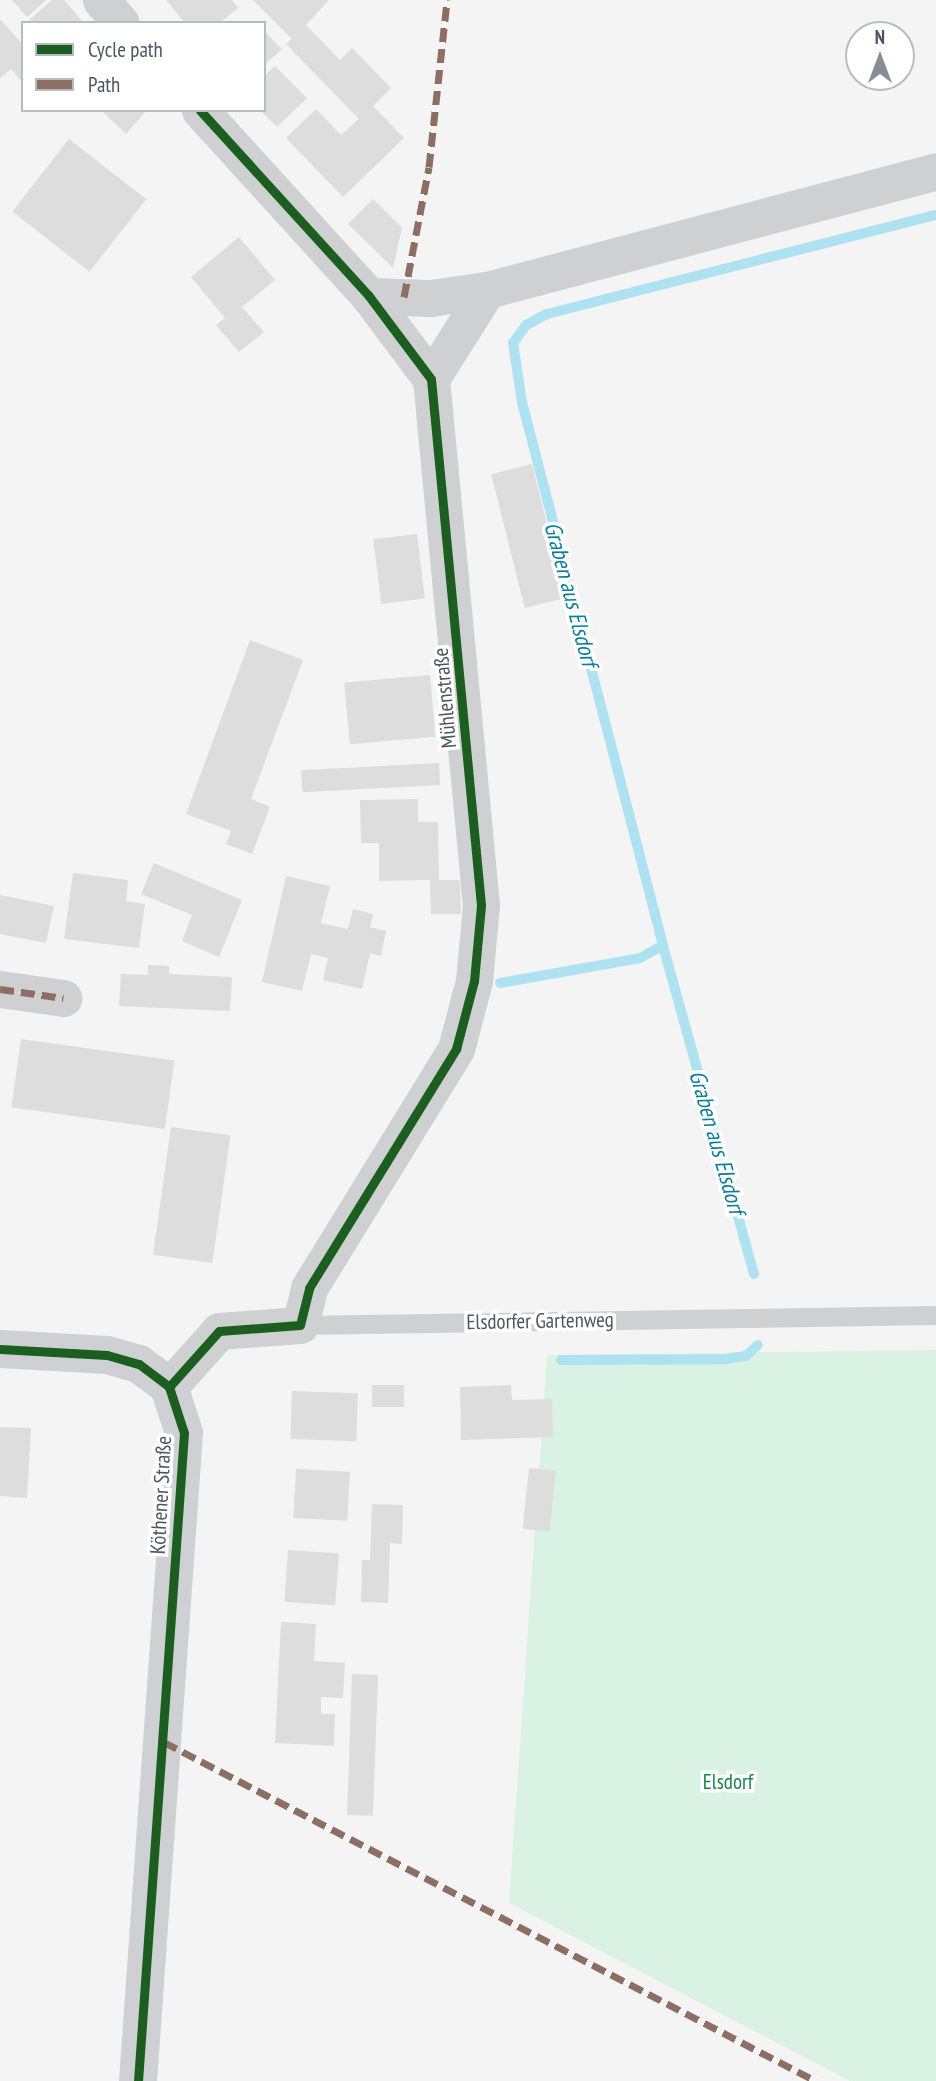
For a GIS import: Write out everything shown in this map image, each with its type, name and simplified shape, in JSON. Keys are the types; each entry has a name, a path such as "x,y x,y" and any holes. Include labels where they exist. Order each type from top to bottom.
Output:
{"street":[{"path":"101,0 119,21"},
{"path":"202,112 369,296 431,379 487,290"},
{"path":"369,296 430,298 487,290 936,170"},
{"name":"Mühlenstraße","path":"300,1325 309,1288 456,1049 474,981 481,905 431,379"},
{"path":"0,989 63,998"},
{"name":"Elsdorfer Gartenweg","path":"169,1387 219,1331 300,1325"},
{"path":"0,1349 107,1355 139,1364 169,1387"},
{"name":"Köthener Straße","path":"138,2081 184,1433 169,1387"}],"lane":[{"name":"Elsdorfer Gartenweg","path":"300,1325 936,1315"}],"green space":[{"name":"Elsdorf","path":"936,1350 936,2081 850,2081 509,1903 547,1355"}],"building":[{"path":"12,0 46,0 27,17"},
{"path":"52,0 64,0 82,21 30,21"},
{"path":"166,0 232,0 238,8 222,21 183,21"},
{"path":"253,0 329,0 306,25 340,60 352,48 391,88 373,106 404,138 343,197 286,138 316,109 341,135 359,119 286,44 292,39"},
{"path":"0,19 21,43 21,81 11,69 0,78"},
{"path":"266,33 282,49 266,63"},
{"path":"275,66 307,98 277,127 262,112 266,112 266,74"},
{"path":"103,112 145,112 126,134"},
{"path":"69,139 146,199 90,272 12,211"},
{"path":"373,199 402,228 393,268 348,224"},
{"path":"239,237 275,280 242,307 264,332 239,352 216,325 225,318 191,277"},
{"path":"532,464 565,598 525,608 491,474"},
{"path":"417,534 425,599 381,604 373,539"},
{"path":"250,640 303,660 251,799 270,807 252,854 226,844 231,831 186,814"},
{"path":"430,675 435,737 350,744 344,682"},
{"path":"439,763 440,785 302,792 301,770"},
{"path":"418,799 418,822 438,822 439,880 460,880 461,914 431,914 430,880 379,881 379,843 361,843 360,800"},
{"path":"154,863 242,900 219,957 182,941 192,915 141,894"},
{"path":"73,873 128,880 126,901 145,904 139,948 64,939"},
{"path":"286,876 330,886 321,923 348,929 353,909 373,914 370,927 386,931 381,956 370,953 362,989 323,980 328,958 311,954 302,991 262,982"},
{"path":"0,895 54,906 46,943 0,934"},
{"path":"148,965 169,966 169,974 232,977 230,1011 119,1006 121,974 148,975"},
{"path":"21,1039 174,1061 165,1129 11,1107"},
{"path":"171,1127 230,1135 212,1263 153,1255"},
{"path":"372,1385 404,1385 404,1407 372,1407"},
{"path":"511,1385 512,1400 552,1399 553,1437 461,1440 460,1387"},
{"path":"292,1391 358,1393 356,1441 290,1439"},
{"path":"0,1427 31,1428 27,1498 0,1496"},
{"path":"529,1468 556,1471 549,1531 523,1529"},
{"path":"296,1469 350,1472 347,1521 293,1518"},
{"path":"372,1504 403,1505 402,1544 390,1543 388,1603 361,1602 362,1560 370,1560"},
{"path":"288,1550 339,1554 335,1605 284,1602"},
{"path":"281,1622 316,1624 314,1661 345,1663 343,1698 321,1697 321,1714 335,1714 334,1746 275,1743"},
{"path":"352,1674 378,1675 373,1816 347,1815"}],"waterway":[{"name":"Graben aus Elsdorf","path":"754,1274 663,945 522,402 513,343 526,325 547,314 936,215"},
{"path":"500,983 640,958 663,945"},
{"name":"Graben aus Elsdorf","path":"561,1360 726,1359 746,1356 758,1345"}],"marked path":[{"path":"404,297 429,167 447,0"},
{"path":"0,989 63,998"},
{"path":"164,1742 816,2081"}],"cycle path":[{"path":"169,1387 219,1331 300,1325 309,1288 456,1049 474,981 481,905 431,379 369,296 202,112"},
{"path":"0,1349 107,1355 139,1364 169,1387 184,1433 138,2081"}]}
